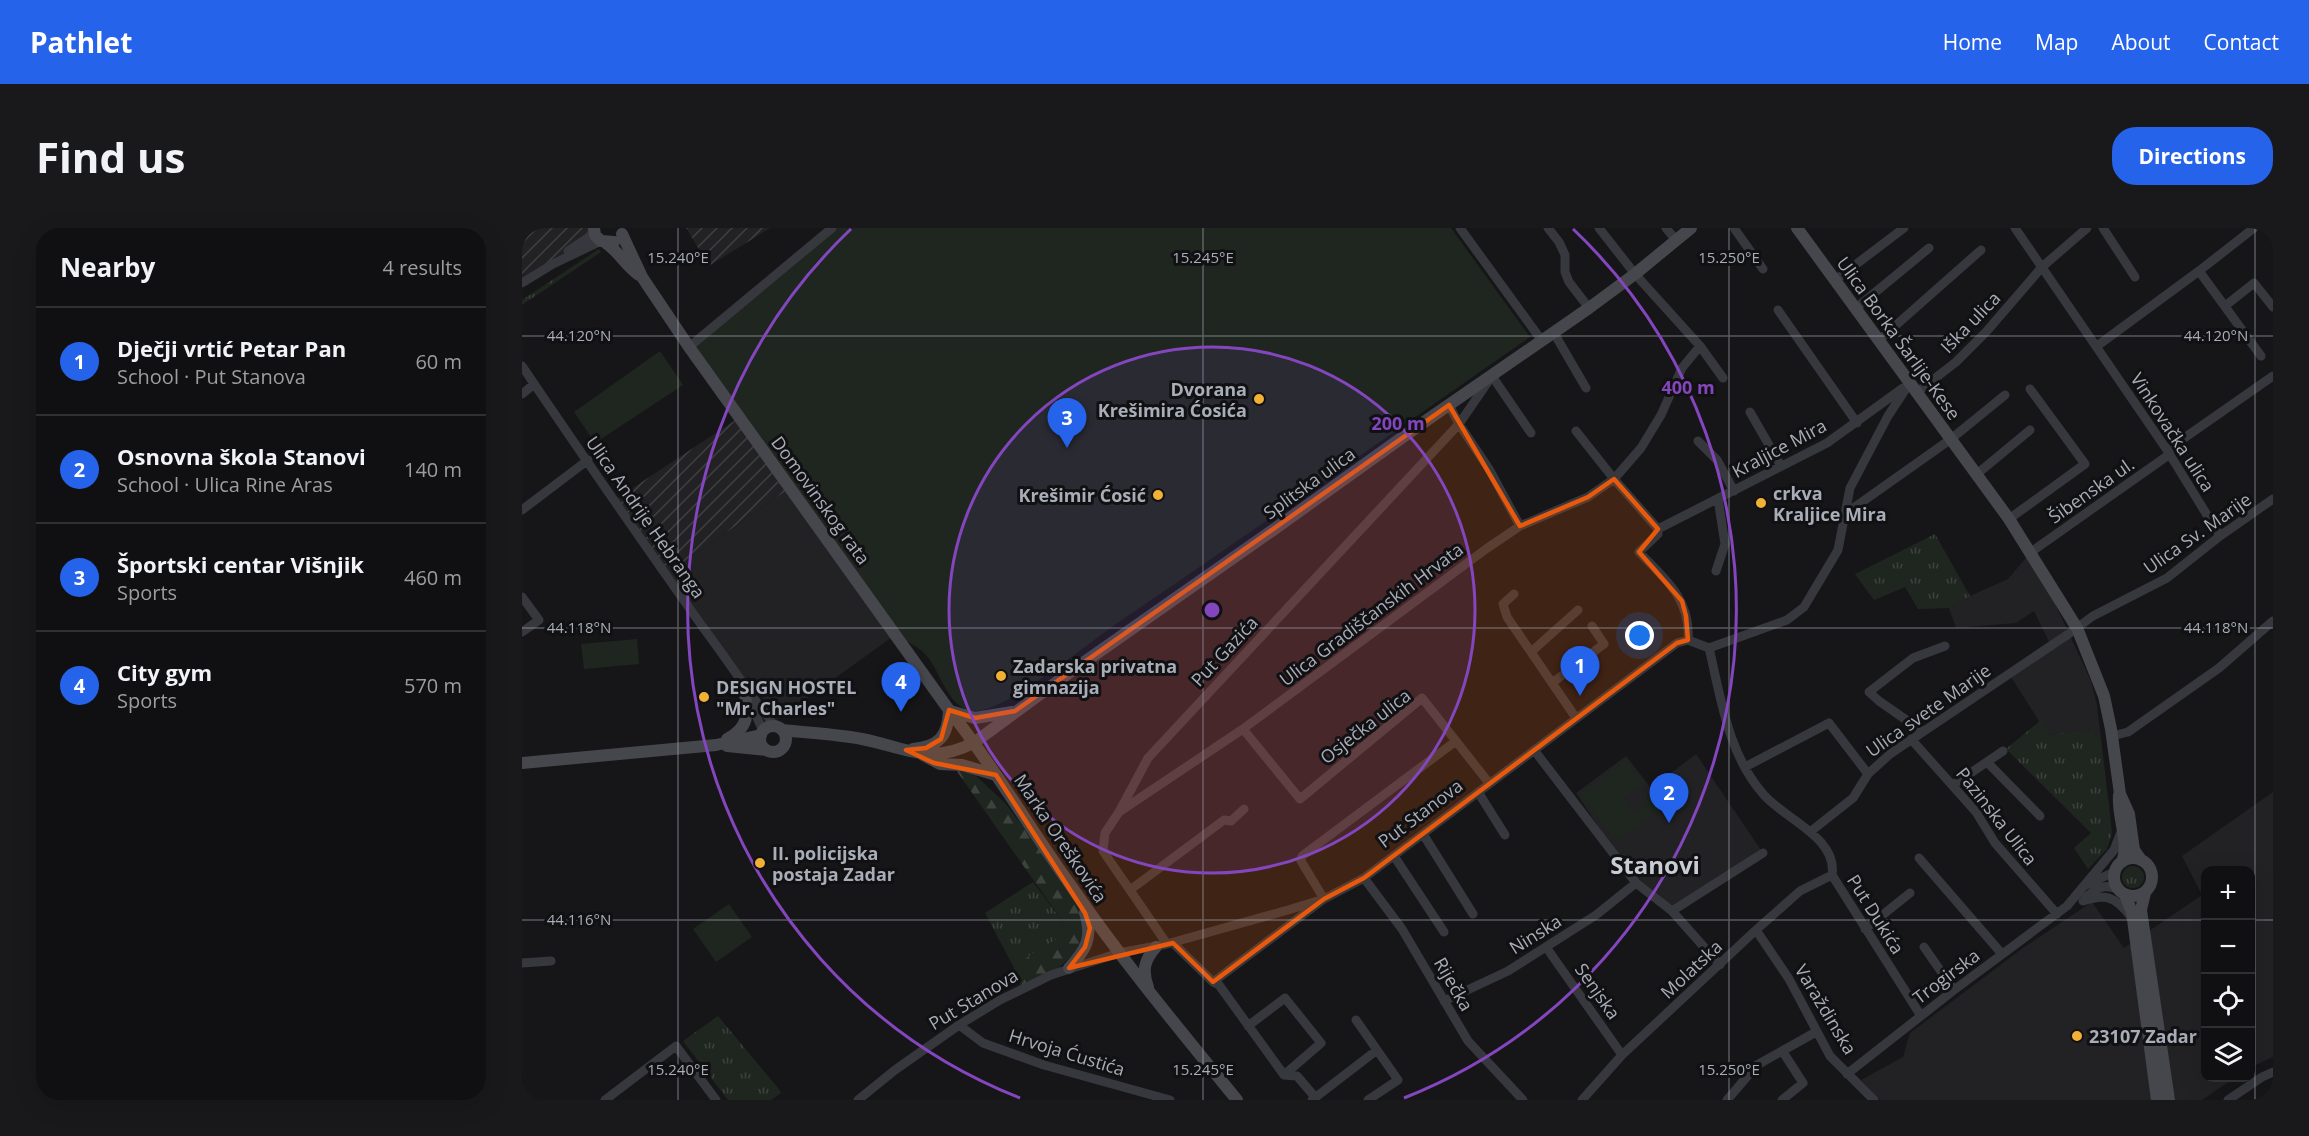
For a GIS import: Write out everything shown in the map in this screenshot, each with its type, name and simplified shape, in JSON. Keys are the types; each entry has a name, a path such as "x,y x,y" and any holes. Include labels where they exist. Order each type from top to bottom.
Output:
{"street":[{"path":"689,347 832,228"},
{"path":"1460,228 1542,341"},
{"path":"1548,228 1559,242 1565,255 1565,272 1569,282 1589,308"},
{"path":"1599,228 1635,274 1700,346 1723,378"},
{"path":"1666,228 1676,240"},
{"name":"Splitska ulica","path":"922,755 947,754 975,742 1589,308 1691,228"},
{"path":"1734,228 1763,269"},
{"name":"Ulica Borka Šarlije-Kese","path":"1797,228 2009,519 2077,628 2104,696 2120,794"},
{"path":"1834,281 1904,228"},
{"name":"Vinkovačka ulica","path":"2015,228 2168,452 2220,536"},
{"name":"Iška ulica","path":"1912,388 1956,362 1986,332 2042,267 2087,228"},
{"path":"2103,228 2135,277"},
{"path":"2097,346 2199,272 2254,228"},
{"path":"522,283 553,264 560,256 589,237 599,236 617,240 622,231"},
{"name":"Domovinskog rata","path":"622,231 642,277 689,347 949,710 975,742"},
{"name":"Domovinskog rata","path":"599,236 615,249 629,268 642,277"},
{"path":"1855,309 1929,248"},
{"path":"1878,341 1981,250"},
{"path":"2199,272 2261,356"},
{"path":"2225,306 2254,283 2273,307"},
{"path":"1778,310 1857,423"},
{"path":"1554,333 1586,388"},
{"name":"Ulica Gradiščanskih Hrvata","path":"1119,812 1243,729 1520,526 1588,497 1614,479 1641,448 1660,415 1682,368 1700,346"},
{"name":"Ulica Andrije Hebranga","path":"522,366 588,460 627,521 744,687 773,733"},
{"path":"1492,376 1531,433"},
{"name":"Put Gazića","path":"1284,1075 1219,986 1165,945 1103,851 1105,833 1148,758 1459,424 1492,376"},
{"name":"Šibenska ul.","path":"2031,552 2273,376"},
{"path":"522,394 534,384"},
{"path":"1576,431 1658,529 1658,534 1639,552 1682,601 1688,640 1709,648 1787,620 1804,607 1838,550 1850,488 1888,416 1912,388"},
{"name":"Kraljice Mira","path":"1658,529 1827,442 1912,388"},
{"path":"2009,519 2085,464 2030,389"},
{"name":"Ulica Borka Šarlije-Kese","path":"1951,439 2004,395"},
{"path":"1449,405 1489,469 1520,526"},
{"path":"1750,412 1781,466"},
{"path":"1977,474 2030,430"},
{"path":"1845,514 1951,439"},
{"path":"1698,441 1717,460 1734,491"},
{"path":"522,510 588,460"},
{"path":"1716,571 1725,544 1718,499"},
{"name":"Ulica Sv. Marije","path":"2077,628 2093,616 2167,578 2220,536 2273,499"},
{"path":"1514,594 1503,604 1507,616 1576,718"},
{"path":"522,597 539,621 522,632"},
{"path":"1531,652 1578,610"},
{"path":"2112,736 2128,732 2212,672 2273,621"},
{"path":"1552,683 1604,644 1592,626"},
{"name":"Ulica svete Marije","path":"1810,832 1853,798 1868,774 1911,739 2077,628"},
{"name":"Put Stanova","path":"858,1100 895,1070 959,1025 1022,989 1069,968 1119,953 1165,945 1324,899 1364,878 1677,643 1688,640"},
{"path":"1922,731 1869,692 1913,658 1945,646"},
{"name":"Put Dukića","path":"1709,648 1731,740 1745,767 1762,793 1780,811 1810,832 1828,852 1834,863 1832,875 1921,1016"},
{"path":"716,745 738,734 745,724 747,712 744,687"},
{"name":"Osječka ulica","path":"1243,729 1300,799 1422,698 1489,783"},
{"path":"906,750 926,748 941,739 948,723 949,710 975,718 1016,711"},
{"path":"1745,767 1829,723 1868,774"},
{"path":"716,745 778,751 773,733"},
{"path":"766,750 761,743 773,733"},
{"path":"522,763 716,745 773,733 841,736 906,750 922,755 934,763 962,765 996,775"},
{"name":"Pazinska Ulica","path":"1911,739 1976,812 1995,843 2056,914"},
{"path":"1213,982 1324,899 1301,861 1302,855 1456,741"},
{"name":"Marka Oreškovića","path":"975,742 1077,896 1119,953"},
{"path":"1534,750 1636,883 1672,911 1720,965"},
{"path":"1953,785 2002,752"},
{"path":"1987,762 2040,816"},
{"path":"1478,792 1505,835"},
{"path":"2120,794 2119,812 2125,844 2114,878 2121,892 2131,904 2157,1100"},
{"path":"2120,794 2129,814 2134,850 2148,866 2152,875 2141,910 2169,1100"},
{"path":"1130,890 1224,820 1231,821 1244,809"},
{"path":"2067,906 2114,850 2121,831"},
{"path":"1423,834 1473,914"},
{"path":"1672,911 1763,853"},
{"path":"1394,855 1444,932"},
{"path":"1919,858 2002,954"},
{"path":"2084,886 2134,858 2141,860"},
{"name":"Molatska","path":"1582,1100 1622,1055 1756,930 1800,891 1832,875"},
{"name":"Riječka","path":"1364,878 1402,929 1468,1041 1523,1100"},
{"name":"Ninska","path":"1444,1001 1508,971 1596,915 1636,883"},
{"path":"2083,901 2100,887 2106,886 2139,896 2145,893"},
{"path":"1865,929 1910,893"},
{"path":"1069,968 1085,947 1090,928 1077,896"},
{"path":"2067,906 2096,897 2110,898 2123,906 2133,921"},
{"name":"Trogirska","path":"1847,1074 1954,990 2067,906"},
{"name":"Varaždinska","path":"1756,930 1789,979 1830,1056 1874,1100"},
{"path":"1150,994 1144,968 1148,957 1165,945"},
{"name":"Senjska","path":"1546,947 1622,1055"},
{"path":"1924,947 1954,990"},
{"path":"1119,953 1238,1100"},
{"path":"522,963 550,961"},
{"path":"1248,1026 1285,998 1321,1043 1284,1075"},
{"path":"1356,1020 1398,1080 1368,1100"},
{"name":"Hrvoja Ćustića","path":"959,1025 984,1042 1044,1065 1170,1100"},
{"path":"1727,1100 1757,1065 1816,1032"},
{"path":"605,1100 676,1046 716,1100"},
{"path":"1284,1075 1297,1076 1314,1099 1377,1050"},
{"path":"1782,1100 1803,1083 1783,1052"},
{"path":"2228,1100 2273,1072"}],"highlighted area":[{"path":"1449,405 1520,526 1588,497 1614,479 1658,529 1639,552 1682,601 1686,616 1688,640 1677,643 1364,878 1324,899 1213,982 1173,943 1069,968 1085,947 1090,928 1085,913 996,775 934,763 906,750 926,748 941,739 949,710 975,718 1015,711"}],"shaded area":[{"path":"522,228 588,228 594,230 589,237 522,283"},
{"path":"686,228 770,228 709,266"},
{"path":"740,417 790,488 665,575 613,501"},
{"path":"790,488 895,635 777,720 748,676 744,687 665,575"},
{"path":"2031,552 2091,681 2101,738 2084,729 2048,735 2009,674 2051,646 2034,611 2016,623 1956,628 1949,608 2008,579"},
{"path":"1696,754 1763,853 1672,911 1636,883 1576,793 1626,756 1651,788"},
{"path":"2273,792 2273,1057 2255,1065 2255,866 2201,866 2201,893 2182,856"},
{"path":"2201,896 2201,1082 2228,1082 2202,1100 1880,1100 1861,1080 1903,1057 1910,1033 2023,948 2092,902 2124,948"}],"green space":[{"path":"837,228 1451,228 1530,337 1024,690 987,709 974,711 965,709 950,696 923,652 895,635 689,347"},
{"path":"599,249 601,252 522,305 522,300"},
{"path":"660,351 683,385 595,443 574,412"},
{"path":"1935,534 1970,596 1949,608 1918,609 1905,587 1874,600 1855,574"},
{"path":"637,639 639,664 584,669 581,644"},
{"path":"2041,720 2049,735 2084,729 2101,738 2112,833 2107,849 2088,869 2074,848 2091,833 2006,749"},
{"path":"1626,760 1644,783 1624,798 1635,813 1645,806 1641,801 1677,774 1689,789 1616,841 1579,794"},
{"path":"956,770 974,774 1005,803 1099,926 1093,936 1051,975 1022,989 1013,966 1057,939 1065,925"},
{"path":"2133,866 2141,869 2144,877 2141,885 2133,888 2125,885 2122,877 2125,869"},
{"path":"1033,882 1065,925 1057,939 1013,966 985,913"},
{"path":"729,904 752,937 716,962 693,929"},
{"path":"718,1016 781,1093 771,1100 728,1100 683,1041"}],"place":[{"name":"Dvorana Krešimira Ćosića","path":"1259,399"},
{"name":"Športski centar Višnjik","path":"1067,448"},
{"name":"Krešimir Ćosić","path":"1158,495"},
{"name":"crkva Kraljice Mira","path":"1761,503"},
{"name":"Zadarska privatna gimnazija","path":"1001,676"},
{"name":"Dječji vrtić Petar Pan","path":"1580,696"},
{"name":"DESIGN HOSTEL \"Mr. Charles\"","path":"704,697"},
{"name":"City gym","path":"901,712"},
{"name":"Osnovna škola Stanovi","path":"1669,823"},
{"name":"II. policijska postaja Zadar","path":"760,863"},
{"name":"23107 Zadar","path":"2077,1036"}],"district":[{"name":"Stanovi","path":"1655,864"}]}
